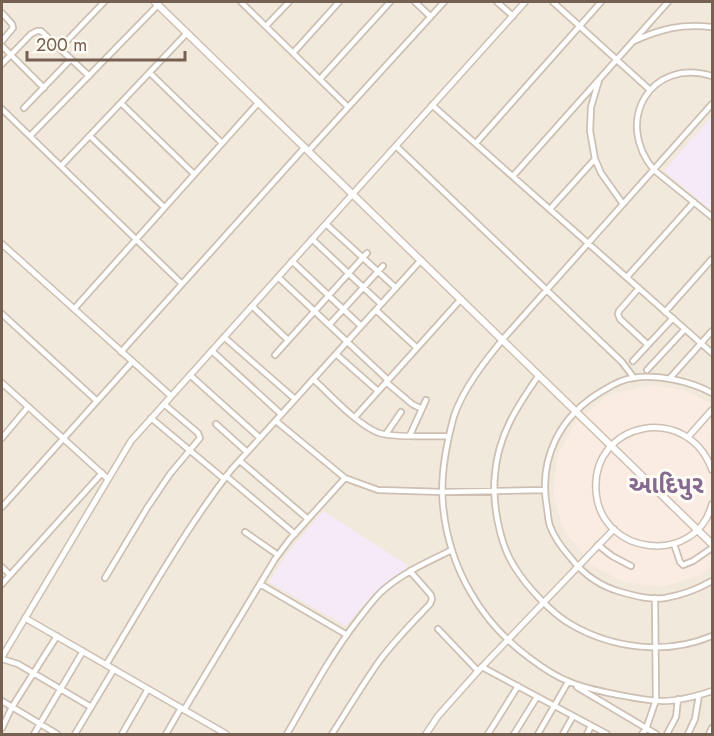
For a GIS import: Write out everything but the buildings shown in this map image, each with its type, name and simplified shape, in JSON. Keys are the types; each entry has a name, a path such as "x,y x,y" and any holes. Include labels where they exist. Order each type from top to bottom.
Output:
{"main road":[{"path":"158,3 258,102 308,147"},
{"path":"158,3 699,528 712,538"},
{"path":"354,192 539,375 577,409"},
{"path":"699,528 712,546"}],"street":[{"path":"60,48 104,2"},
{"path":"241,2 348,107"},
{"path":"266,26 289,2"},
{"path":"293,53 339,2"},
{"path":"320,79 390,2"},
{"path":"415,2 430,16"},
{"path":"122,352 308,147 348,107 444,2"},
{"path":"497,2 513,16"},
{"path":"91,707 18,664 2,658 131,441 525,2"},
{"path":"553,2 650,90"},
{"path":"476,143 601,2"},
{"path":"513,176 668,2"},
{"path":"30,136 158,3"},
{"path":"2,13 13,28 2,41"},
{"path":"632,42 669,28 712,27"},
{"path":"2,64 31,34 37,31 44,33 89,76"},
{"path":"61,166 187,33"},
{"path":"2,46 44,88"},
{"path":"24,108 71,59"},
{"path":"712,76 686,71 673,75 650,90 639,110 636,126 641,150 654,170 712,217"},
{"path":"150,73 222,143"},
{"path":"600,77 591,107 590,130 595,159 601,173 623,204"},
{"path":"74,309 258,102"},
{"path":"121,103 194,174"},
{"path":"656,735 543,668 507,640 488,619 473,598 458,568 448,538 443,473 455,413 471,382 504,338 712,104"},
{"path":"432,105 712,354"},
{"path":"2,109 182,284"},
{"path":"90,136 164,207"},
{"path":"396,146 622,362 634,378"},
{"path":"550,209 595,159"},
{"path":"627,277 694,202"},
{"path":"326,224 396,288"},
{"path":"312,239 381,304"},
{"path":"2,244 171,396"},
{"path":"275,355 367,252"},
{"path":"665,312 712,259"},
{"path":"106,665 184,535 225,478 421,260"},
{"path":"292,261 361,326"},
{"path":"329,325 383,266"},
{"path":"278,277 412,404 422,409"},
{"path":"639,288 619,311 618,316 648,345"},
{"path":"355,417 461,299"},
{"path":"252,306 288,340"},
{"path":"376,310 417,348"},
{"path":"2,314 97,400"},
{"path":"633,361 673,318"},
{"path":"647,369 685,329"},
{"path":"670,378 712,331"},
{"path":"224,337 295,399"},
{"path":"212,351 281,414"},
{"path":"336,354 378,391"},
{"path":"2,504 132,362"},
{"path":"190,375 260,438"},
{"path":"539,375 508,423 499,449 495,472 494,498 501,536 513,565 544,602 570,624 597,637 621,644 656,647 675,646 712,636"},
{"path":"712,393 688,382 670,378 634,378 610,386 594,395 577,409 554,444 546,465 544,490 550,526 562,547 578,567 608,589 639,597 663,598 697,589 712,581"},
{"path":"314,379 367,427 379,433 449,436"},
{"path":"2,383 108,479"},
{"path":"410,435 426,399"},
{"path":"105,578 147,508 170,474 198,440 199,436 164,404"},
{"path":"2,438 28,407"},
{"path":"688,437 712,410"},
{"path":"386,434 401,412"},
{"path":"151,418 295,534"},
{"path":"276,421 345,478 378,490 443,492 544,490"},
{"path":"216,424 247,452"},
{"path":"712,470 703,450 688,437 661,428 637,430 613,444 602,459 598,471 596,493 602,514 614,529 625,538 650,547 674,544 690,536 706,519 712,504"},
{"path":"240,461 308,519"},
{"path":"2,584 102,473"},
{"path":"166,735 278,555 345,478"},
{"path":"426,735 443,710 480,669 614,529"},
{"path":"245,532 278,555"},
{"path":"674,544 683,565 693,561 712,546"},
{"path":"598,546 631,566"},
{"path":"287,735 326,666 370,605 381,593 410,571 452,550"},
{"path":"2,567 10,574"},
{"path":"332,735 359,690 382,658 430,604 431,595 410,571"},
{"path":"260,584 347,635"},
{"path":"642,735 656,700 655,598"},
{"path":"25,618 226,735"},
{"path":"438,629 480,669 518,686 607,735"},
{"path":"2,728 12,707 57,636"},
{"path":"34,735 83,651"},
{"path":"75,735 114,669"},
{"path":"568,682 588,689 656,700 678,699 712,691"},
{"path":"538,735 568,682"},
{"path":"488,735 518,686"},
{"path":"122,735 148,689"},
{"path":"688,735 695,718 699,695"},
{"path":"514,735 537,697"},
{"path":"667,735 676,717 678,699"},
{"path":"2,701 57,735"},
{"path":"563,735 573,716"},
{"path":"587,735 591,726"},
{"path":"210,735 214,728"},
{"path":"709,735 712,729"}],"shaded area":[{"path":"2,2 712,2 712,734 2,734"},
{"path":"712,116 712,211 664,171"},
{"path":"651,385 685,390 712,404 712,566 700,576 662,587 623,582 592,565 564,531 553,495 558,454 576,421 608,395"},
{"path":"323,511 409,566 374,593 346,626 269,582 286,555"}],"district":[{"name":"આદિપુર","path":"666,485"}]}
